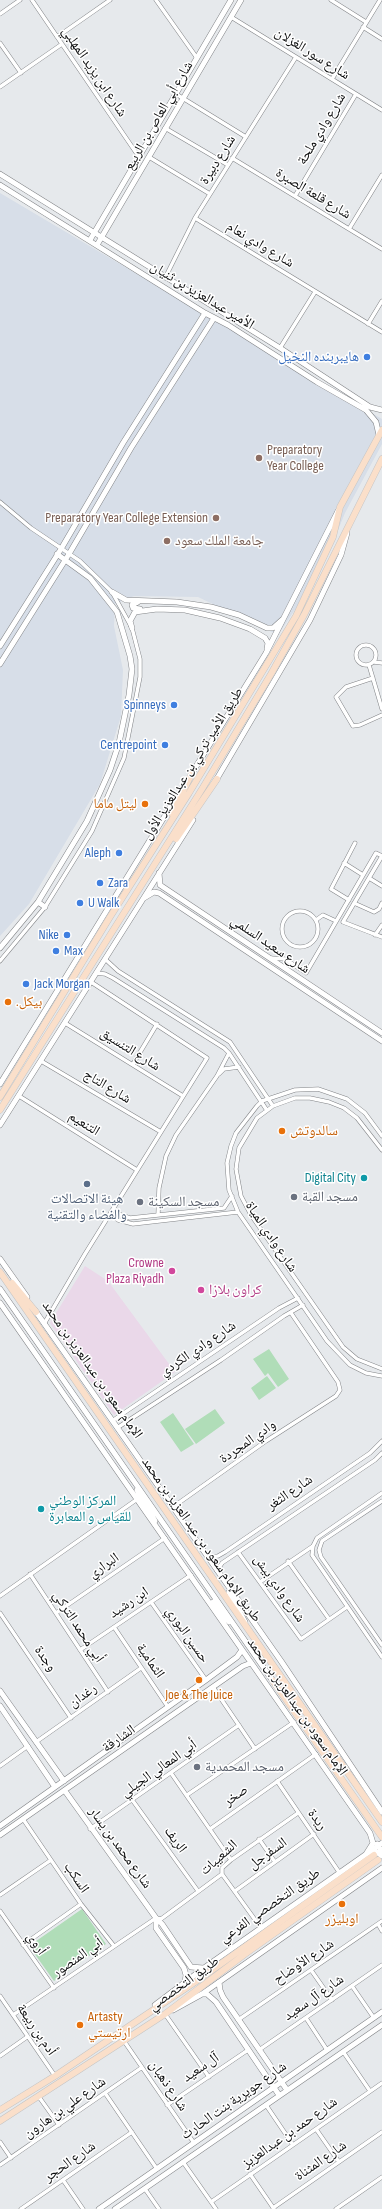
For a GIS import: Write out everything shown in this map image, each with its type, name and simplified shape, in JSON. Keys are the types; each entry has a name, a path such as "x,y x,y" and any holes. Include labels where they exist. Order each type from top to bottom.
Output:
{"main road":[{"name":"طريق الأمير تركي بن عبدالعزيز الأول","path":"0,1097 110,917 146,864 296,616 333,537 340,507 381,433"},
{"name":"طريق الأمير تركي بن عبدالعزيز الأول","path":"0,1110 147,877 275,667 304,615 382,459"},
{"path":"146,864 193,771"},
{"path":"147,877 217,779"},
{"path":"0,1270 36,1312"},
{"name":"طريق الإمام سعود بن عبد العزيز بن محمد","path":"0,1270 248,1626 280,1675 382,1822"},
{"name":"طريق الإمام سعود بن عبد العزيز بن محمد","path":"273,1682 382,1837"},
{"name":"طريق التخصصي","path":"0,2121 165,2014 245,1954 380,1863"},
{"name":"طريق التخصصي","path":"0,2110 55,2076 136,2021 380,1863"}],"street":[{"path":"0,14 20,0"},
{"name":"شارع ابن يزيد المهلبي","path":"32,0 139,156"},
{"path":"57,37 110,0"},
{"path":"156,0 197,58"},
{"name":"شارع أبي العاص بن الربيع","path":"90,240 231,0"},
{"name":"شارع أبي العاص بن الربيع","path":"97,245 241,0"},
{"path":"331,0 366,22"},
{"path":"332,79 380,0"},
{"name":"شارع سور الغزلان","path":"230,17 382,110"},
{"path":"363,27 382,39"},
{"path":"0,43 21,72"},
{"path":"0,87 62,44"},
{"name":"شارع دبيرة","path":"164,278 195,218 296,57"},
{"path":"176,94 246,136"},
{"name":"شارع وادي ملحة","path":"295,196 356,94"},
{"path":"166,128 228,165"},
{"path":"149,157 210,194"},
{"name":"شارع قلعة الصبرة","path":"232,158 382,249"},
{"name":"الأمير عبدالعزيز بن ثنيان","path":"0,174 102,236 164,278 280,348 370,407 382,410"},
{"path":"349,229 382,175"},
{"name":"الأمير عبدالعزيز بن ثنيان","path":"0,185 90,240 204,313 366,410 376,422 381,433"},
{"name":"شارع وادي نعام","path":"195,218 382,332"},
{"path":"280,348 315,292"},
{"path":"368,324 382,301"},
{"path":"0,646 61,549 123,443 188,341 204,313"},
{"path":"0,664 66,560 131,448 214,318"},
{"path":"188,341 196,347"},
{"path":"123,443 131,448"},
{"path":"0,502 25,523 94,573 112,592 132,628"},
{"path":"0,1084 266,653 340,507"},
{"path":"1,1124 91,982 278,678 310,620 341,555 353,515"},
{"path":"0,948 38,902 87,821 110,770 125,718 132,669 127,640 116,612 90,578 57,554"},
{"path":"112,592 126,600 194,604 240,615 270,628 285,617"},
{"path":"149,601 134,604 133,608 186,610 208,614 259,632 262,629 240,615"},
{"path":"0,961 45,907 92,831 124,758 140,678 140,659 130,621 135,612 157,609"},
{"path":"250,629 267,640 266,653"},
{"path":"377,653 370,645 363,645 358,649 356,656 359,662 369,665 374,662 382,663"},
{"path":"377,653 382,652"},
{"path":"374,662 377,653"},
{"path":"369,665 382,710"},
{"path":"373,678 346,687 336,697 353,726 382,716"},
{"path":"349,900 331,890 354,843"},
{"path":"268,958 277,957 285,959 306,973 376,852 382,856 343,922 382,937"},
{"path":"344,863 363,875"},
{"name":"شارع سعيد السلمي","path":"160,869 158,882 167,890 382,1033"},
{"path":"369,878 382,886"},
{"path":"164,896 160,892 160,889 167,890"},
{"name":"شارع سعيد السلمي","path":"140,901 154,892 164,896 382,1041"},
{"path":"38,902 45,907"},
{"path":"354,902 374,912 379,909 382,903"},
{"path":"305,911 316,920 318,930 317,936 304,948 292,946 283,937 282,925 284,920 293,912 305,911"},
{"path":"316,920 323,915 336,921"},
{"path":"375,935 382,925"},
{"path":"105,959 118,971 230,1042 273,1106"},
{"path":"113,978 114,973 118,971"},
{"path":"96,973 105,974 133,990 181,1020 229,1053 266,1109"},
{"path":"44,1324 207,1058 91,982"},
{"path":"133,990 137,983"},
{"path":"181,1020 185,1014"},
{"path":"189,1026 189,1021 193,1019"},
{"name":"شارع التنسيق","path":"65,1023 183,1096"},
{"path":"132,1064 156,1024"},
{"path":"158,1215 158,1188 166,1156 176,1135 216,1076 229,1053"},
{"name":"شارع التاج","path":"41,1061 161,1132"},
{"path":"216,1076 224,1069 239,1067"},
{"path":"252,1086 258,1082"},
{"path":"262,1101 295,1090 318,1089 331,1092 347,1099 365,1113 382,1136"},
{"name":"التنعيم","path":"19,1096 137,1170"},
{"name":"شارع وادي المياة","path":"382,1150 357,1118 344,1108 329,1102 310,1098 295,1098 266,1109 250,1126 239,1148 236,1173 243,1201 343,1347 358,1359 382,1369"},
{"name":"شارع وادي المياة","path":"262,1101 244,1121 231,1146 227,1163 232,1196 238,1212 330,1344 344,1359 366,1373 382,1376"},
{"path":"113,1210 126,1218 224,1208 232,1196"},
{"path":"110,1214 118,1220 134,1224 238,1212"},
{"name":"الإمام سعود بن عبدالعزيز بن محمد","path":"0,1259 276,1654 382,1812"},
{"name":"طريق الإمام سعود بن عبد العزيز بن محمد","path":"0,1289 273,1682"},
{"name":"شارع وادي الكردي","path":"112,1421 197,1363 298,1298"},
{"name":"الإمام سعود بن عبدالعزيز بن محمد","path":"0,1303 136,1500 206,1596 370,1833 380,1844 382,1852"},
{"name":"شارع وادي الكردي","path":"117,1428 303,1305"},
{"path":"282,1307 289,1314"},
{"name":"وادي المجردة","path":"173,1507 266,1441 336,1396 340,1390 338,1382 289,1314"},
{"path":"197,1363 202,1372"},
{"path":"124,1412 129,1420"},
{"name":"شارع الثغر","path":"208,1557 218,1556 236,1544 370,1453 382,1441"},
{"name":"شارع الثغر","path":"217,1571 222,1563 375,1460 382,1453"},
{"path":"125,1468 165,1538"},
{"path":"382,1493 317,1538 313,1546 312,1554 317,1564 382,1657"},
{"path":"0,1596 136,1500"},
{"path":"382,1501 322,1542 319,1550 321,1556 382,1644"},
{"name":"البراري","path":"56,1613 165,1538"},
{"name":"شارع وادي بيش","path":"236,1544 239,1551 300,1639 329,1620"},
{"path":"260,1582 288,1561 313,1546"},
{"path":"288,1561 329,1620 347,1607"},
{"name":"أبي محمد التركي","path":"30,1574 108,1692"},
{"name":"ابن رشيد","path":"80,1650 191,1575"},
{"path":"223,1580 248,1626"},
{"path":"206,1596 217,1606 230,1624 238,1630"},
{"name":"حسين البوري","path":"151,1602 206,1680"},
{"name":"وجدة","path":"0,1613 72,1718"},
{"name":"الثمامية","path":"114,1627 168,1707"},
{"name":"الشارقة","path":"0,1826 206,1680 237,1656 242,1650"},
{"path":"237,1656 245,1658 243,1666"},
{"name":"الشارقة","path":"0,1835 243,1666 251,1662"},
{"name":"رغدان","path":"36,1742 141,1668"},
{"path":"213,1687 255,1749"},
{"path":"0,1691 64,1781"},
{"path":"0,1706 55,1787"},
{"path":"187,1795 294,1722"},
{"name":"أبي المعالي الجيلي","path":"90,1829 133,1801 239,1725"},
{"path":"0,1766 28,1746"},
{"name":"صخر","path":"210,1829 316,1754"},
{"path":"94,1760 99,1767"},
{"path":"171,1773 231,1860"},
{"path":"50,1779 56,1778 59,1775"},
{"name":"ريدة","path":"277,1781 339,1872"},
{"name":"شارع محمد بن يسار","path":"65,1791 90,1829 162,1924 191,1967 204,1968"},
{"name":"الريف","path":"133,1801 198,1891"},
{"name":"الشعيبات","path":"156,1918 161,1919 222,1874 222,1868 231,1860 298,1813"},
{"name":"السكب","path":"23,1819 81,1904 114,1946"},
{"path":"366,1854 373,1843 370,1833"},
{"name":"السفرجل","path":"235,1891 314,1834"},
{"path":"259,1839 275,1862"},
{"name":"طريق التخصصي الفرعي","path":"136,2021 204,1968 380,1844"},
{"path":"209,2077 165,2014 202,1994 380,1863 373,1851 366,1854"},
{"path":"0,1895 51,1860"},
{"path":"222,1874 261,1928"},
{"path":"23,1945 81,1904"},
{"name":"أروي","path":"0,1911 54,1988"},
{"name":"شارع محمد بن يسار","path":"156,1918 156,1928 184,1968 186,1976 185,1983"},
{"name":"أبي المنصور","path":"13,2015 156,1918"},
{"name":"شارع الأوضاح","path":"238,2020 382,1921"},
{"path":"378,1924 382,1931"},
{"name":"شارع آل سعيد","path":"259,2050 382,1964"},
{"path":"311,1970 332,2000"},
{"path":"219,1982 220,1990 234,2014 287,2090"},
{"path":"352,1986 374,2018"},
{"path":"202,1994 211,1998 279,2095"},
{"name":"أدم بن ربيعة","path":"0,1996 55,2076"},
{"path":"227,2019 221,2008 222,2002 234,2014"},
{"name":"شارع جويرية بنت الحارث","path":"99,2209 382,2012"},
{"path":"306,2018 328,2050"},
{"name":"شارع جويرية بنت الحارث","path":"115,2209 279,2095 344,2053 382,2025"},
{"path":"0,2056 27,2037"},
{"name":"شارع ذهبان","path":"124,2041 141,2068 194,2143"},
{"name":"آل سعيد","path":"167,2105 248,2050"},
{"path":"344,2053 370,2091"},
{"name":"شارع علي بن هارون","path":"0,2166 141,2068"},
{"path":"267,2078 272,2083 276,2084 278,2080 275,2072"},
{"path":"296,2073 286,2082 287,2086 290,2087 302,2081"},
{"name":"شارع حمد بن عبدالعزيز","path":"211,2202 382,2083"},
{"path":"105,2093 157,2169"},
{"path":"39,2097 59,2125"},
{"path":"266,2105 293,2145"},
{"path":"316,2129 339,2162"},
{"name":"شارع الحجر","path":"21,2209 132,2132"},
{"name":"شارع المثناة","path":"274,2208 382,2132"},
{"path":"0,2142 11,2158"},
{"path":"183,2162 216,2209"},
{"path":"250,2174 274,2208"},
{"path":"336,2209 382,2177"},
{"path":"63,2180 83,2209"},
{"path":"145,2189 159,2209"}],"shaded area":[{"name":"جامعة الملك سعود","path":"0,193 382,419 382,444 345,513 322,569 278,635 198,597 134,596 115,604 114,626 123,670 121,716 100,784 29,904 0,936"},
{"path":"85,1266 108,1281 175,1372 114,1415 50,1323"}],"green space":[{"path":"269,1349 289,1379 278,1387 268,1373 265,1376 253,1359"},
{"path":"267,1376 276,1388 259,1400 251,1388"},
{"path":"215,1409 225,1423 196,1444 185,1429"},
{"path":"173,1413 194,1444 181,1452 160,1422"},
{"path":"82,1909 106,1944 54,1981 29,1946"}],"place":[{"name":"هايبربنده النخيل","path":"367,357"},
{"name":"Preparatory Year College","path":"259,458"},
{"name":"Preparatory Year College Extension","path":"216,518"},
{"name":"جامعة الملك سعود","path":"167,541"},
{"name":"Spinneys","path":"174,705"},
{"name":"Centrepoint","path":"165,745"},
{"name":"ليتل ماما","path":"145,804"},
{"name":"Aleph","path":"119,853"},
{"name":"Zara","path":"100,883"},
{"name":"U Walk","path":"80,903"},
{"name":"Nike","path":"67,935"},
{"name":"Max","path":"56,951"},
{"name":"Jack Morgan","path":"26,984"},
{"name":".بيكل","path":"8,1002"},
{"name":"سالدوتش","path":"282,1131"},
{"name":"Digital City","path":"364,1178"},
{"name":"هيئة الاتصالات والفضاء والتقنية","path":"87,1184"},
{"name":"مسجد القبة","path":"294,1197"},
{"name":"مسجد السكينة","path":"140,1202"},
{"name":"Crowne Plaza Riyadh","path":"172,1271"},
{"name":"كراون بلازا","path":"201,1290"},
{"name":"المركز الوطني للقياس و المعابرة","path":"41,1509"},
{"name":"Joe & The Juice","path":"199,1680"},
{"name":"مسجد المحمدية","path":"197,1767"},
{"name":"اوبليزر","path":"342,1904"},
{"name":"Artasty ارتيستي","path":"80,2025"}]}
